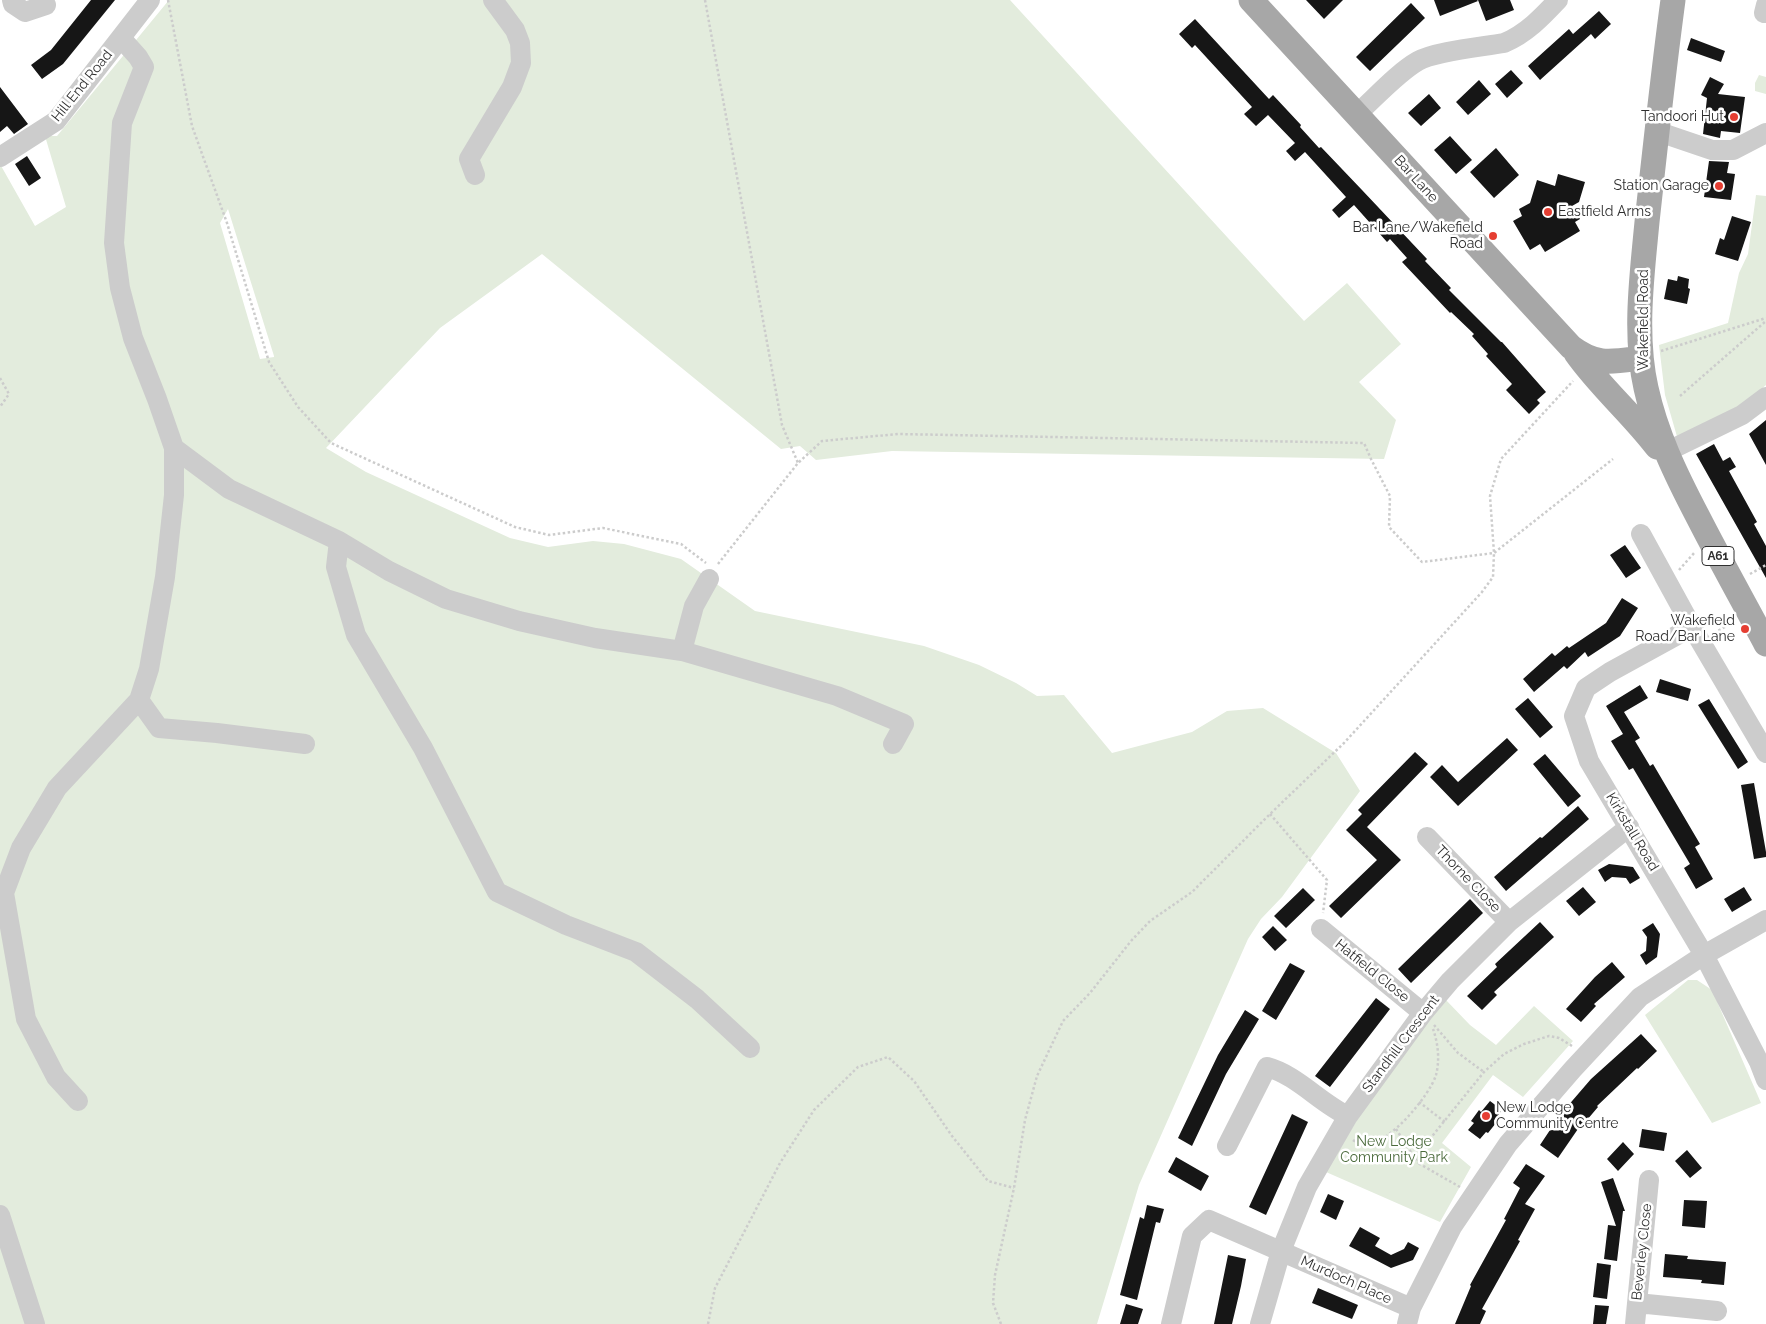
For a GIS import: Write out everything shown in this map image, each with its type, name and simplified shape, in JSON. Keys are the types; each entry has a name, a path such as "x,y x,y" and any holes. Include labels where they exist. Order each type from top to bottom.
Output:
{"main road":[{"name":"Bar Lane","path":"1250,0 1571,347 1584,357 1594,361 1620,361 1641,358"},
{"name":"Wakefield Road","path":"1673,0 1656,131 1643,266 1641,358 1645,387 1669,460 1766,644"},
{"path":"1571,347 1587,368 1625,408 1669,460"}],"street":[{"path":"12,0 13,4 25,12 46,4"},
{"name":"Hill End Road","path":"0,157 56,121 150,0"},
{"path":"475,175 469,159 512,87 522,64 520,44 515,30 493,0"},
{"path":"1357,114 1419,60 1431,56 1504,43 1514,39 1526,31 1558,0"},
{"path":"1766,5 1764,13 1766,13"},
{"path":"78,1101 56,1077 26,1019 2,897 21,848 58,788 139,700 149,669 165,577 174,495 174,448 133,338 120,288 114,243 122,123 144,67 138,57 121,38"},
{"path":"1656,131 1712,150 1733,150 1766,133"},
{"path":"1669,460 1742,415 1766,396"},
{"path":"174,448 229,489 339,541 389,571 446,599 519,620 595,638 682,651 836,696 904,724 892,744"},
{"path":"1640,534 1766,753"},
{"path":"339,541 336,567 356,634 423,748 497,892 566,925 636,952 697,999 750,1048"},
{"path":"682,651 694,606 710,570"},
{"name":"Kirkstall Road","path":"1696,634 1610,672 1586,688 1574,716 1589,761 1704,955 1759,1062 1766,1080"},
{"path":"139,700 159,728 305,744"},
{"name":"Standhill Crescent","path":"1260,1324 1281,1251 1306,1187 1344,1124 1450,981 1509,922 1629,827"},
{"name":"Thorne Close","path":"1427,837 1509,922"},
{"path":"1409,1316 1452,1227 1508,1144 1584,1057 1640,997 1704,955 1766,920"},
{"name":"Hatfield Close","path":"1322,929 1425,1016"},
{"path":"1227,1146 1267,1067 1280,1071 1336,1110 1344,1124"},
{"name":"Beverley Close","path":"1635,1324 1649,1180"},
{"path":"0,1215 36,1324"},
{"name":"Murdoch Place","path":"1171,1324 1192,1236 1209,1220 1281,1251 1409,1316"},
{"path":"1637,1303 1717,1311"}],"path":[{"path":"168,0 192,126 227,223 269,362 298,407 331,443 515,527 549,535 603,528 681,544 710,570 798,463 822,441 898,434 1364,443 1390,496 1389,527 1422,562 1494,553 1613,459"},
{"path":"705,0 782,425 798,463"},
{"path":"1641,358 1766,319"},
{"path":"1680,396 1766,319"},
{"path":"1001,1324 994,1303 995,1276 1014,1188 1025,1120 1037,1076 1063,1021 1090,993 1131,941 1150,921 1192,892 1344,743 1482,592 1493,577 1494,553 1490,496 1500,459 1565,388 1587,368"},
{"path":"0,378 9,394 0,407"},
{"path":"1668,583 1708,537"},
{"path":"1696,634 1750,614"},
{"path":"1270,814 1327,880 1322,929"},
{"path":"1425,1016 1458,1053 1484,1072"},
{"path":"1344,1124 1357,1143 1368,1144 1378,1142 1396,1129 1430,1088 1438,1065 1436,1038 1425,1016"},
{"path":"1418,1163 1425,1145 1484,1072 1504,1054 1524,1044 1549,1036 1559,1038 1570,1044 1584,1057"},
{"path":"708,1324 715,1288 780,1163 814,1110 858,1067 888,1057 914,1081 952,1136 988,1181 1014,1188"},
{"path":"1418,1102 1444,1122"},
{"path":"1396,1129 1418,1163 1474,1196"}],"green space":[{"path":"169,0 1010,0 1304,321 1347,283 1401,344 1359,382 1396,420 1384,459 892,451 816,460 800,446 781,449 542,254 440,328 326,448 366,472 510,538 548,547 593,541 624,544 681,559 755,611 924,646 979,665 1016,683 1037,696 1064,695 1112,753 1192,732 1227,711 1263,708 1336,753 1360,791 1282,897 1261,919 1248,939 1139,1185 1097,1324 0,1324 0,164 35,226 66,207 45,136 57,136","holes":["228,209 274,357 260,359 220,223"]},
{"path":"1759,75 1766,77 1766,94 1755,91 1755,83"},
{"path":"1756,195 1766,196 1766,385 1733,413 1678,440 1665,395 1659,345 1728,323 1739,273 1748,254"},
{"path":"1688,980 1697,980 1712,990 1761,1103 1712,1123 1645,1015"},
{"name":"New Lodge Community Park","path":"1445,999 1470,1025 1496,1045 1534,1006 1573,1041 1523,1097 1493,1075 1442,1143 1471,1167 1440,1222 1326,1172 1364,1108"}],"building":[{"path":"91,0 115,0 63,64 42,79 31,65 51,50"},
{"path":"1306,0 1343,0 1324,19"},
{"path":"1434,0 1477,0 1478,1 1440,16"},
{"path":"1478,0 1510,0 1514,10 1486,21"},
{"path":"1411,3 1425,18 1370,71 1356,57"},
{"path":"1599,11 1611,24 1595,39 1591,34 1540,80 1528,66 1569,29 1573,34"},
{"path":"1195,19 1269,99 1273,95 1319,148 1321,147 1427,259 1425,261 1451,288 1449,290 1502,342 1546,392 1537,400 1540,403 1529,414 1506,390 1512,384 1486,356 1488,354 1472,336 1474,334 1450,313 1402,262 1407,258 1390,239 1387,242 1354,205 1339,218 1332,210 1346,197 1305,152 1295,161 1286,151 1295,143 1268,115 1256,126 1244,114 1252,107 1195,45 1192,48 1179,34"},
{"path":"1691,38 1725,51 1721,62 1687,50"},
{"path":"1511,70 1523,83 1507,98 1495,84"},
{"name":"Tandoori Hut","path":"1710,77 1724,84 1718,94 1745,97 1740,133 1721,131 1720,138 1703,134 1707,98 1701,95"},
{"path":"1479,80 1491,94 1468,115 1456,102"},
{"path":"0,87 28,124 14,134 7,126 0,132"},
{"path":"1429,94 1441,108 1421,126 1408,113"},
{"path":"1450,136 1472,160 1456,174 1434,150"},
{"path":"1496,148 1519,175 1494,198 1470,172"},
{"path":"27,156 41,178 29,186 15,164"},
{"name":"Station Garage","path":"1709,161 1729,162 1727,173 1735,174 1731,200 1704,197"},
{"name":"Eastfield Arms","path":"1558,174 1585,182 1579,202 1572,206 1580,219 1575,222 1580,231 1545,252 1540,244 1530,250 1513,221 1522,216 1519,209 1530,203 1537,180 1555,186"},
{"path":"1732,216 1751,222 1738,261 1715,254 1720,238 1724,240"},
{"path":"1678,276 1689,279 1688,288 1690,289 1687,304 1664,299 1668,279 1677,281"},
{"path":"1766,420 1766,465 1749,434"},
{"path":"1714,444 1723,461 1730,457 1736,467 1729,471 1757,522 1754,524 1766,546 1766,578 1696,454"},
{"path":"1625,545 1641,568 1626,578 1610,555"},
{"path":"1622,598 1638,608 1620,636 1588,657 1585,652 1567,669 1564,666 1534,692 1523,679 1552,653 1555,656 1567,646 1569,648 1606,623"},
{"path":"1660,679 1691,689 1688,701 1656,692"},
{"path":"1640,685 1648,698 1624,712 1640,738 1635,741 1650,766 1653,764 1700,844 1695,847 1713,879 1696,889 1684,868 1690,864 1633,768 1629,770 1611,741 1623,734 1606,706"},
{"path":"1528,698 1553,727 1540,738 1515,709"},
{"path":"1709,699 1748,762 1738,769 1698,705"},
{"path":"1507,738 1518,750 1458,806 1430,777 1442,765 1458,782"},
{"path":"1415,752 1428,764 1367,827 1401,860 1341,918 1329,906 1377,860 1346,830 1362,814 1358,810"},
{"path":"1545,754 1581,796 1568,807 1533,764"},
{"path":"1754,783 1766,857 1754,859 1741,785"},
{"path":"1578,806 1589,819 1506,891 1494,877"},
{"path":"1609,864 1633,867 1640,878 1630,884 1626,878 1612,877 1605,882 1598,870"},
{"path":"1583,887 1596,902 1579,916 1566,901"},
{"path":"1744,887 1752,900 1732,912 1724,899"},
{"path":"1303,888 1315,900 1286,928 1274,916"},
{"path":"1470,899 1483,913 1411,983 1398,969"},
{"path":"1540,922 1554,937 1494,992 1497,995 1482,1010 1467,996 1497,967 1495,964"},
{"path":"1653,923 1660,934 1657,957 1646,965 1640,955 1646,951 1647,937 1642,930"},
{"path":"1273,926 1287,940 1275,951 1262,937"},
{"path":"1612,962 1625,977 1594,1004 1596,1006 1581,1022 1566,1009 1595,977"},
{"path":"1290,963 1305,971 1276,1020 1262,1011"},
{"path":"1376,998 1390,1009 1330,1087 1315,1076"},
{"path":"1245,1010 1259,1019 1226,1074 1192,1146 1178,1138 1218,1055"},
{"path":"1641,1034 1657,1051 1597,1106 1580,1126 1558,1158 1540,1145 1560,1115 1591,1079"},
{"name":"New Lodge Community Centre","path":"1490,1101 1502,1110 1494,1121 1496,1123 1480,1139 1468,1130 1474,1123 1471,1121 1479,1110 1481,1112"},
{"path":"1292,1114 1308,1122 1266,1215 1249,1207"},
{"path":"1642,1129 1667,1133 1664,1151 1639,1147"},
{"path":"1623,1142 1634,1154 1618,1171 1607,1159"},
{"path":"1687,1150 1702,1168 1690,1178 1675,1161"},
{"path":"1176,1157 1209,1176 1201,1191 1168,1172"},
{"path":"1526,1164 1545,1176 1525,1204 1535,1209 1518,1240 1520,1241 1482,1309 1486,1311 1480,1324 1455,1324 1470,1285 1506,1220 1504,1219 1520,1188 1513,1183"},
{"path":"1613,1178 1625,1211 1623,1211 1617,1261 1604,1259 1608,1225 1616,1226 1601,1182"},
{"path":"1328,1194 1344,1201 1336,1220 1320,1212"},
{"path":"1684,1200 1707,1201 1705,1228 1682,1226"},
{"path":"1147,1205 1164,1209 1160,1223 1156,1222 1137,1300 1120,1295 1140,1217 1144,1219"},
{"path":"1360,1227 1380,1238 1375,1246 1391,1255 1404,1249 1408,1242 1419,1248 1413,1260 1391,1268 1349,1246"},
{"path":"1665,1254 1688,1256 1687,1259 1726,1262 1724,1285 1701,1283 1702,1280 1663,1277"},
{"path":"1228,1255 1246,1259 1241,1286 1232,1324 1214,1324"},
{"path":"1597,1263 1611,1265 1607,1299 1593,1297"},
{"path":"1318,1288 1358,1305 1352,1319 1312,1303"},
{"path":"1126,1304 1143,1309 1138,1324 1120,1324"},
{"path":"1595,1305 1609,1306 1606,1324 1593,1324"}],"place":[{"name":"Tandoori Hut","path":"1734,117"},
{"name":"Station Garage","path":"1719,186"},
{"name":"Eastfield Arms","path":"1548,212"},
{"name":"Bar Lane/Wakefield Road","path":"1493,236"},
{"name":"Wakefield Road/Bar Lane","path":"1745,629"},
{"name":"New Lodge Community Centre","path":"1486,1116"}]}
